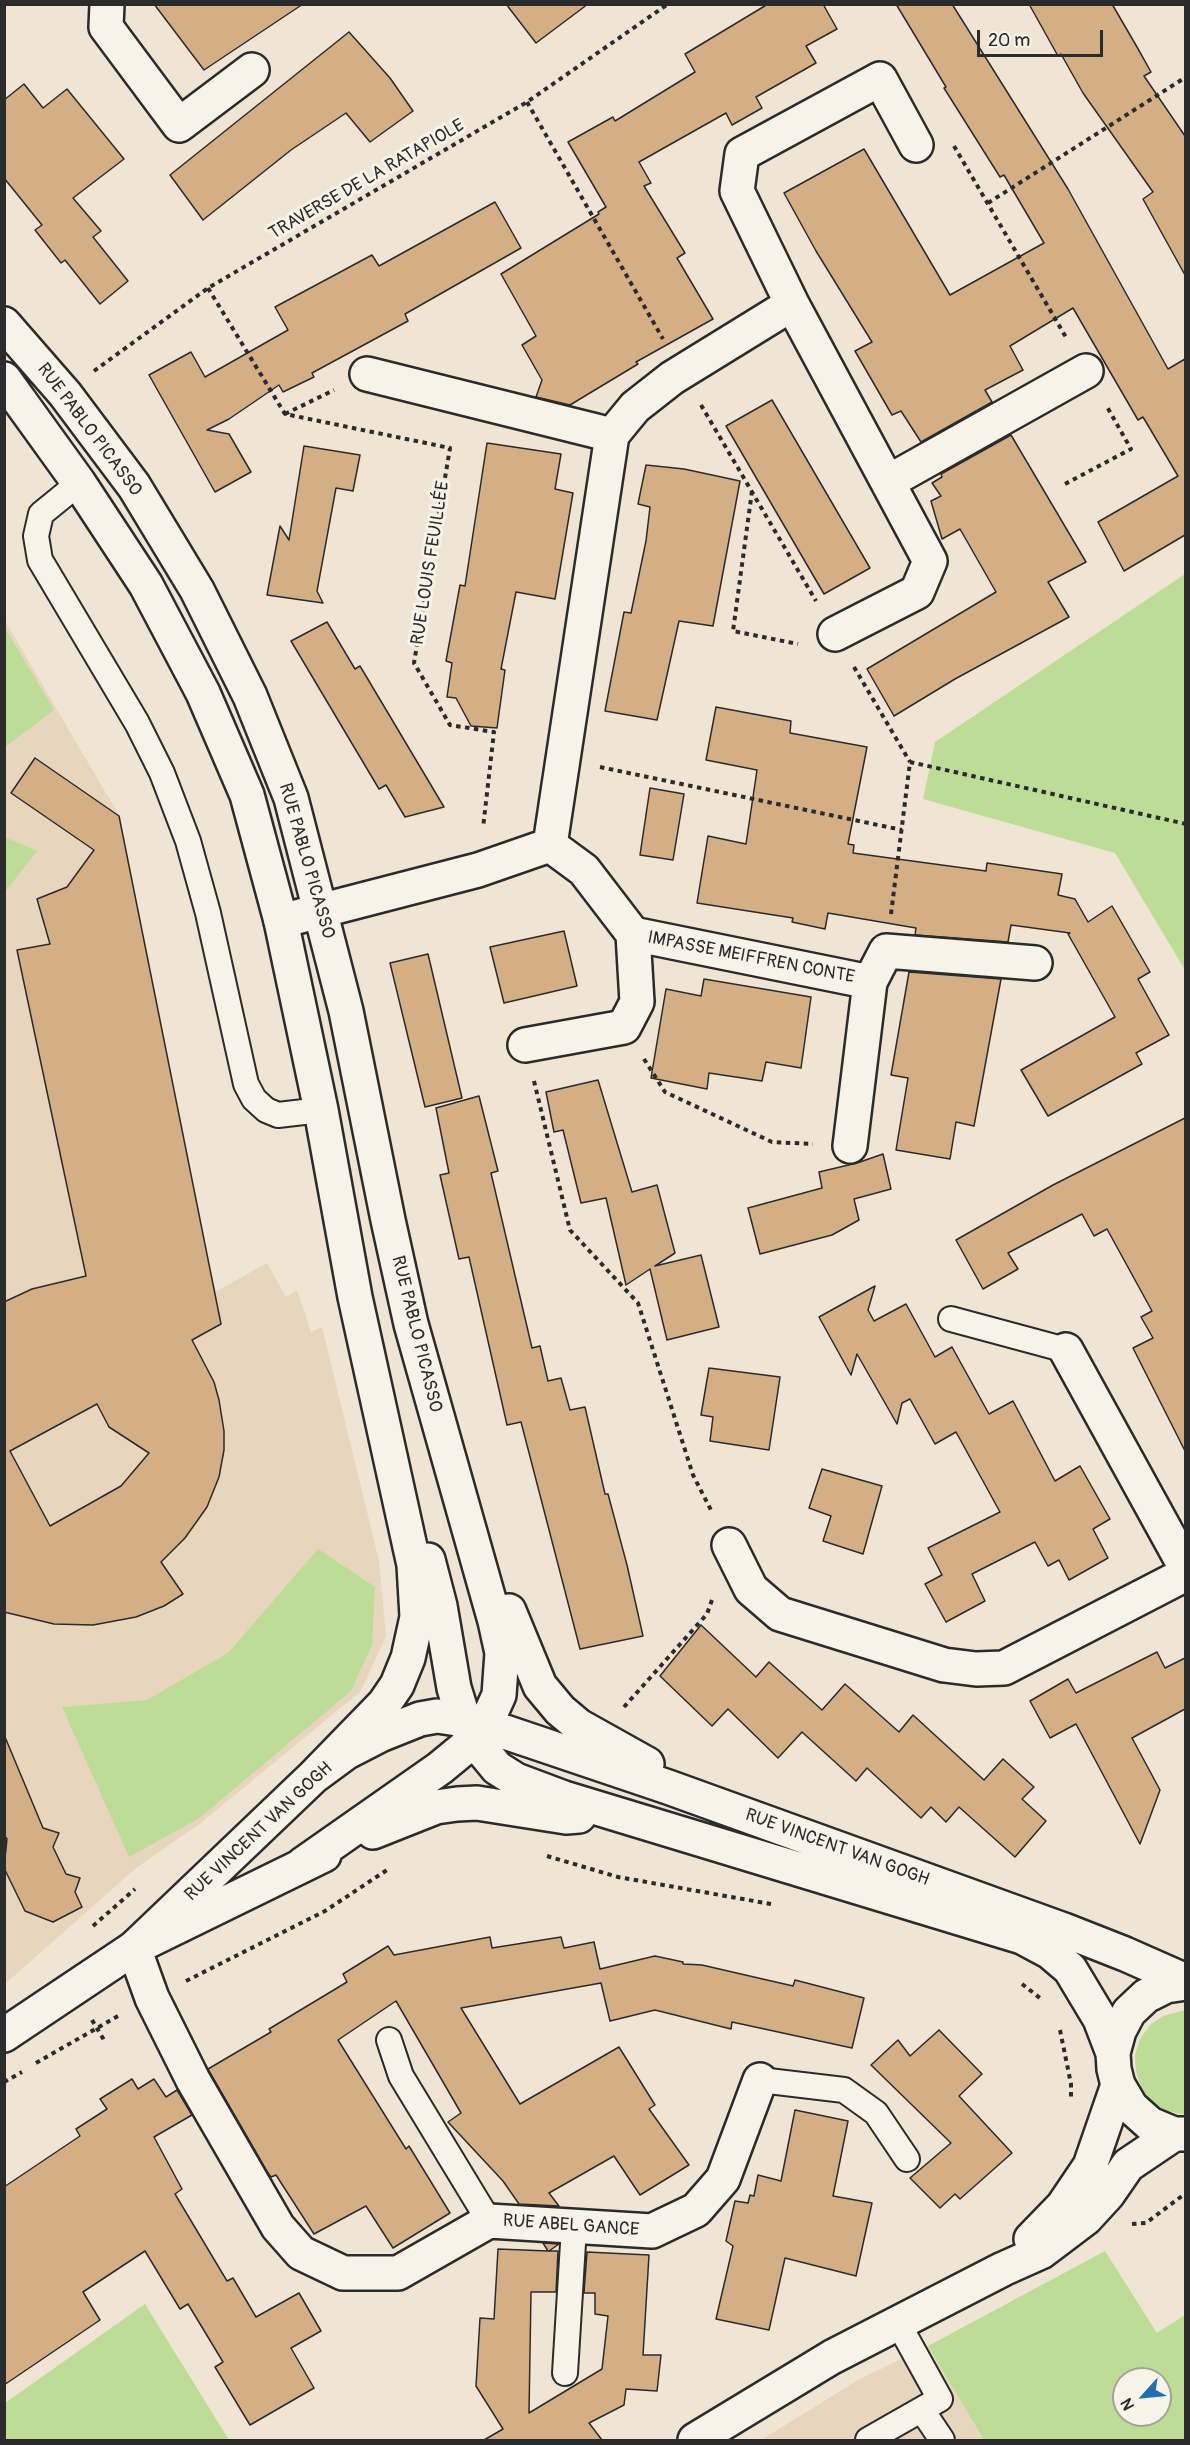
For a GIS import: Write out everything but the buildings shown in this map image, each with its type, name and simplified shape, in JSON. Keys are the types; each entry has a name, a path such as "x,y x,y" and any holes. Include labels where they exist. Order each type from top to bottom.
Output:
{"street":[{"path":"107,4 106,27 179,125 252,70"},
{"path":"835,634 918,592 930,561 792,304 737,191 742,154 880,79 916,145"},
{"path":"281,921 478,870 550,845 612,435 635,407 682,372 792,304"},
{"name":"RUE PABLO PICASSO","path":"4,324 65,394 134,486 197,590 250,696 291,798 346,1011 385,1209 409,1312 502,1653 499,1695 474,1729 454,1688 440,1606 425,1549 398,1484"},
{"path":"888,482 1086,371"},
{"path":"367,374 612,435"},
{"name":"RUE PABLO PICASSO","path":"4,378 79,483 146,585 203,693 247,795 281,921 321,1110 355,1297 414,1565 417,1617 408,1658 397,1685 384,1704 313,1777"},
{"name":"IMPASSE MEIFFREN CONTE","path":"550,845 584,870 633,934 637,1002 624,1027"},
{"name":"IMPASSE MEIFFREN CONTE","path":"633,934 870,982"},
{"path":"886,951 1035,963"},
{"name":"IMPASSE MEIFFREN CONTE","path":"850,1146 870,982 886,951"},
{"path":"525,1045 624,1027"},
{"path":"1066,1350 1185,1568"},
{"name":"RUE PABLO PICASSO","path":"451,1465 540,1686 560,1710 579,1726 727,1809"},
{"path":"729,1545 751,1589 780,1614 944,1665 976,1669 1004,1668 1185,1574"},
{"name":"RUE VINCENT VAN GOGH","path":"134,1948 313,1777 347,1752 380,1735 420,1719 437,1716 727,1809 1064,1930 1125,1954 1185,1982"},
{"name":"RUE VINCENT VAN GOGH","path":"474,1729 497,1768 516,1780 564,1798 1022,1937 1050,1952 1070,1969 1100,2019 1115,2069 1131,2107 1150,2124 1180,2134"},
{"name":"RUE VINCENT VAN GOGH","path":"303,1864 440,1768 474,1729"},
{"name":"RUE VINCENT VAN GOGH","path":"4,2035 134,1948 303,1864 402,1819 436,1807 477,1803 566,1817 616,1812"},
{"name":"RUE ABEL GANCE","path":"134,1948 152,1998 193,2080 278,2227 301,2253 343,2273 398,2273 489,2221 652,2231 696,2210 723,2179 760,2080"},
{"path":"1003,2269 1064,2206 1090,2166 1115,2069 1119,2031 1129,2012 1146,1996 1166,1986 1185,1982"},
{"path":"695,2440 832,2357 1003,2269 1041,2252 1086,2218 1108,2194 1128,2165 1180,2134"}],"lane":[{"path":"79,483 41,514 36,536 40,560 137,723 162,773 188,841 205,903 246,1084 254,1099 266,1110 279,1115 321,1110"},
{"path":"951,1318 1066,1350"},
{"path":"389,2040 401,2076 489,2221"},
{"path":"760,2080 844,2090 876,2113 908,2159"},
{"path":"565,2373 574,2227"},
{"path":"868,2440 940,2399 898,2323"},
{"path":"922,2410 942,2440"}],"path":[{"name":"TRAVERSE DE LA RATAPIOLE","path":"91,374 208,288 527,102 668,4"},
{"path":"988,203 1185,76"},
{"path":"527,102 910,762 886,951"},
{"path":"916,145 944,128 1131,449 1065,484"},
{"path":"208,288 285,414 367,374"},
{"name":"RUE LOUIS FEUILLÉE","path":"285,414 450,448 414,663 450,725 494,732 478,870"},
{"path":"752,491 733,631 801,644"},
{"path":"563,759 902,830"},
{"path":"910,762 1185,824"},
{"path":"624,1027 664,1092 772,1142 850,1146"},
{"path":"525,1045 570,1230 638,1303 693,1475 729,1545 707,1614 598,1737"},
{"path":"545,1855 618,1877 780,1906"},
{"path":"35,2064 152,1998 325,1911 396,1864"},
{"path":"1021,1983 1040,1998 1046,2007"},
{"path":"1059,2027 1071,2084 1071,2106"},
{"path":"4,2082 25,2070"}],"shaded area":[{"path":"4,619 120,817 212,1280 217,1291 267,1263 286,1297 297,1290 311,1332 322,1327 379,1561 386,1636 361,1691 201,1823 136,1868 5,1984"},
{"path":"928,2346 984,2440 761,2440 858,2380"}],"green space":[{"path":"1185,574 1185,970 1115,853 923,799 935,742"},
{"path":"5,628 54,710 4,747"},
{"path":"5,837 37,851 5,892"},
{"path":"318,1549 375,1587 372,1645 351,1691 198,1819 129,1857 62,1707 147,1700 228,1653"},
{"path":"1185,2010 1185,2114 1180,2114 1164,2110 1150,2100 1141,2087 1136,2071 1135,2055 1140,2039 1150,2025 1163,2016"},
{"path":"1105,2251 1157,2333 1185,2315 1185,2440 984,2440 928,2346"},
{"path":"145,2304 229,2440 5,2440 5,2403"}]}
